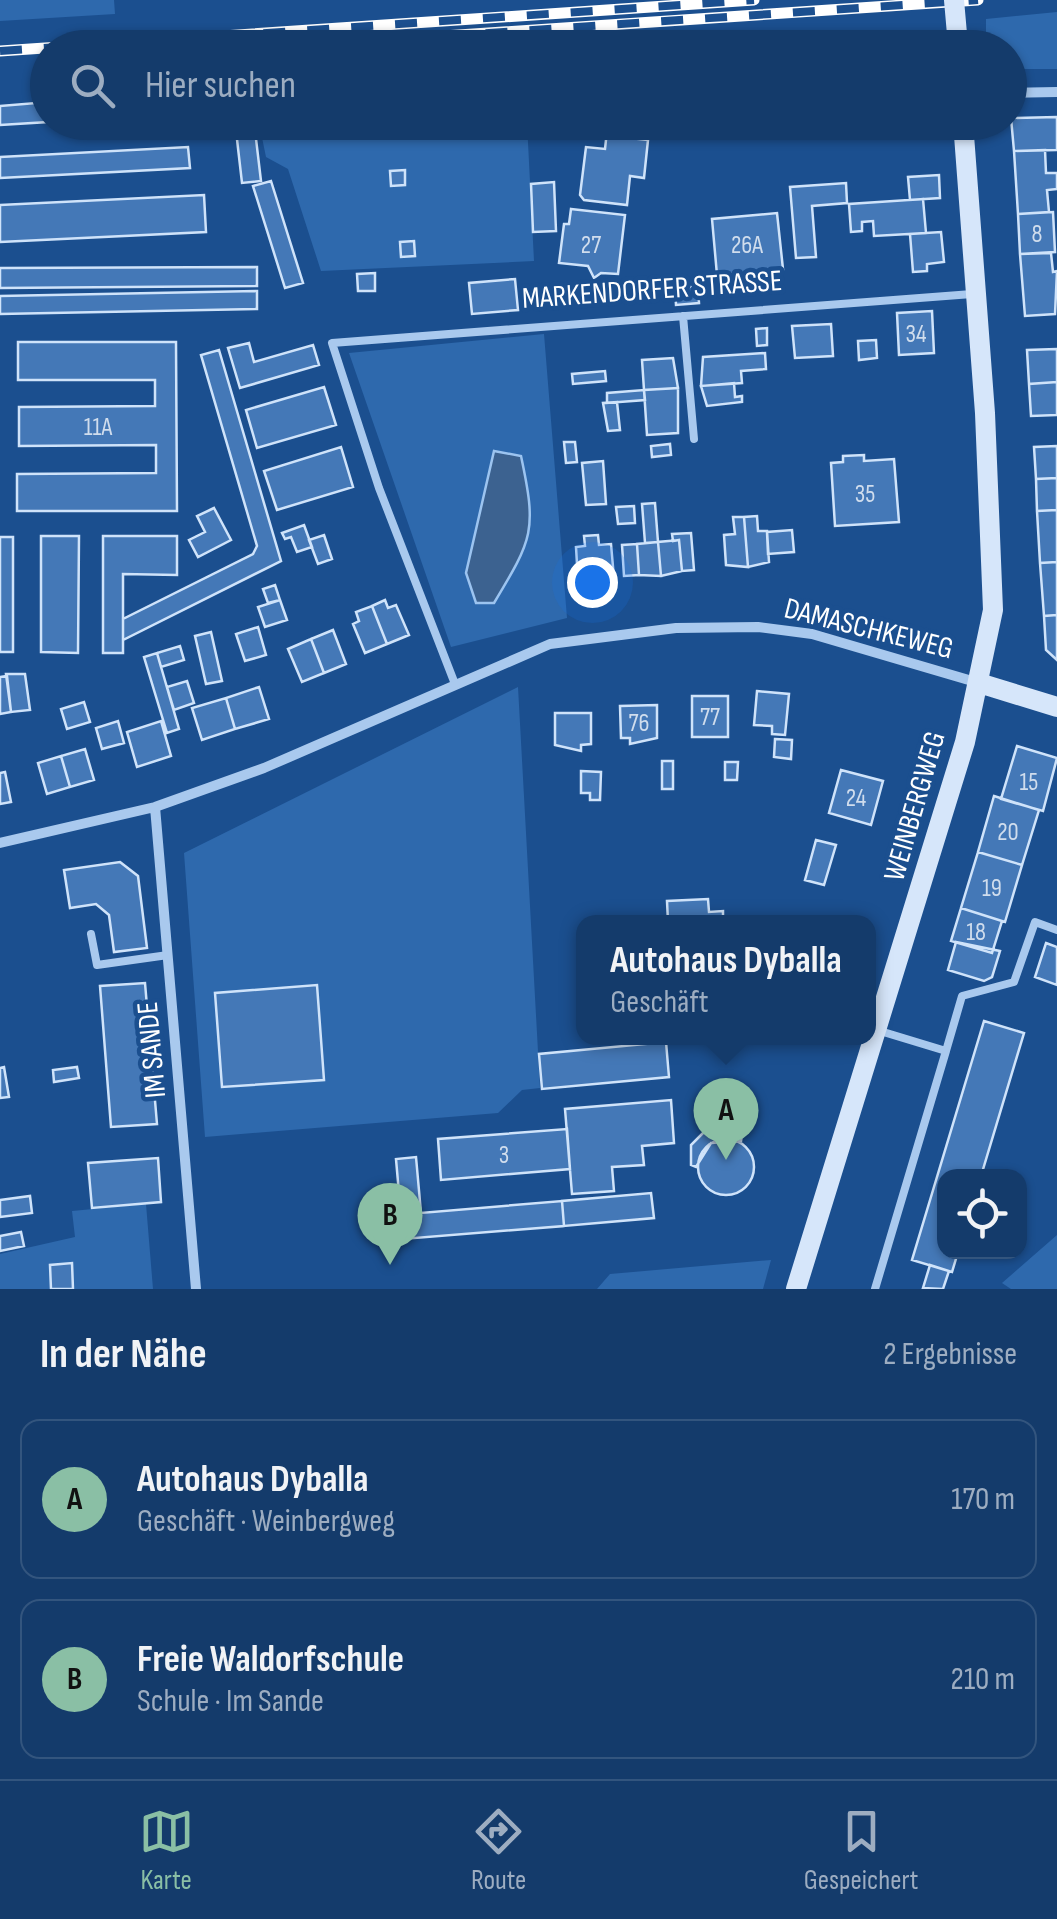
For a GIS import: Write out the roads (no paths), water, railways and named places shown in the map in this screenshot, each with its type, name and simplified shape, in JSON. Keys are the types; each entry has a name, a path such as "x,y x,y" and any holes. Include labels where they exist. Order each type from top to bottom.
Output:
{"street":[{"path":"954,0 956,30"},
{"path":"1027,92 1057,92"},
{"path":"965,140 993,610 979,683 1057,707"},
{"name":"DAMASCHKEWEG","path":"0,843 155,807 315,747 550,644 676,628 758,626 812,634 979,683"},
{"name":"WEINBERGWEG","path":"876,1027 979,683"},
{"name":"IM SANDE","path":"155,807 196,1289"},
{"name":"WEINBERGWEG","path":"796,1289 870,1045"}],"lane":[{"name":"MARKENDORFER STRASSE","path":"456,684 379,488 332,344 976,294"},
{"path":"684,316 694,439"},
{"path":"876,1289 962,996 1014,982 1035,922 1057,930"},
{"path":"91,934 97,965 168,955"},
{"path":"876,1030 946,1051"}],"railway":[{"path":"310,30 754,0"},
{"path":"533,30 978,0"},
{"path":"0,51 30,49"}],"place":[{"name":"Autohaus Dyballa","path":"726,1160"},
{"name":"Freie Waldorfschule","path":"390,1265"}]}
